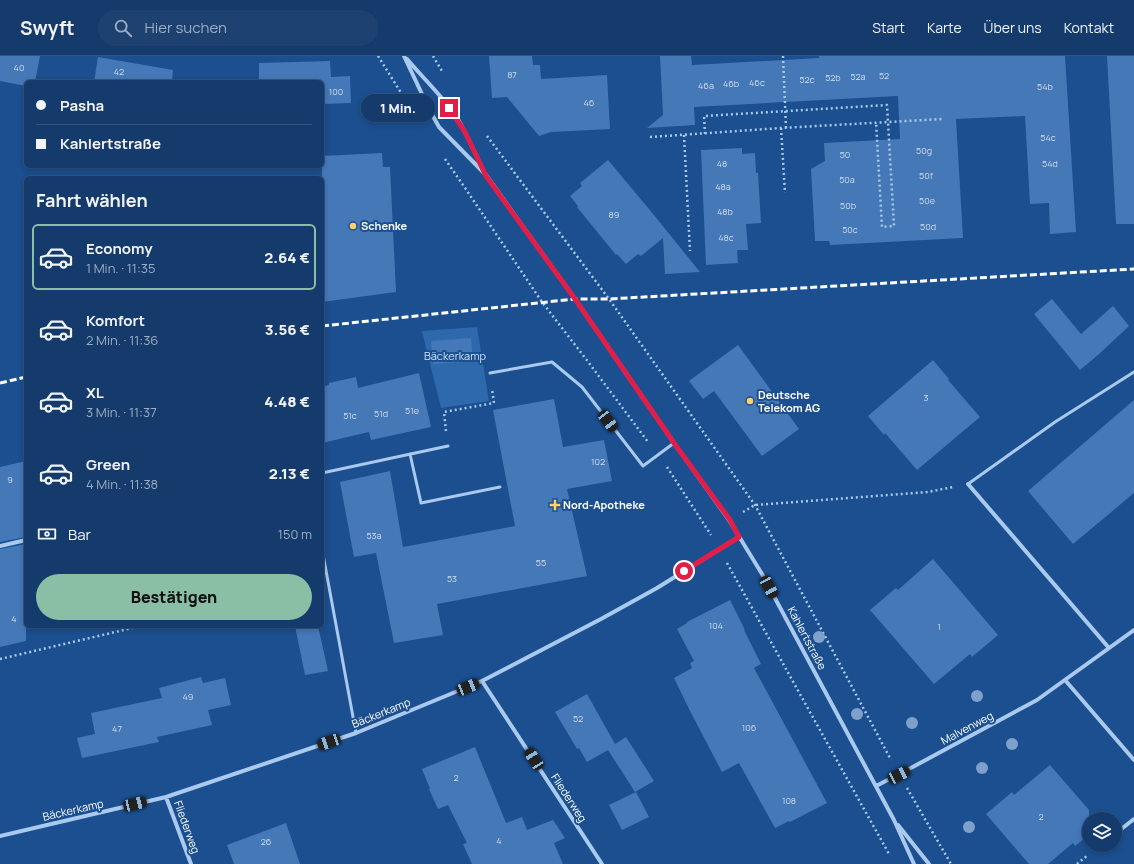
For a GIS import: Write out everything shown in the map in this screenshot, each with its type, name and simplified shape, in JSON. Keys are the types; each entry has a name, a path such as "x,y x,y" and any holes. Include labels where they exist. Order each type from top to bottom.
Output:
{"street":[{"name":"Kahlertstraße","path":"486,176 465,132 455,115 404,56 439,127 486,176 575,299 674,443 730,520 762,574 876,786 894,820 914,864"},
{"path":"968,484 1109,648"},
{"name":"Bäckerkamp","path":"0,836 166,797 356,733 482,681 602,619 657,588 739,537"},
{"path":"0,546 24,540"},
{"name":"Malvenweg","path":"876,786 1037,700 1134,630"},
{"path":"1065,680 1134,760"},
{"name":"Fliederweg","path":"482,681 602,864"},
{"name":"Fliederweg","path":"166,797 191,864"},
{"path":"1122,828 1134,819"},
{"name":"Kahlertstraße","path":"894,820 929,864"}],"lane":[{"path":"490,373 552,362 582,387 643,466 674,443"},
{"path":"968,484 1055,422 1134,372"},
{"path":"324,473 448,446"},
{"path":"410,454 421,503 500,487"},
{"path":"324,560 356,733"}],"path":[{"path":"783,56 786,128"},
{"path":"705,134 704,116 887,106 894,226 882,227 876,122"},
{"path":"650,137 942,118"},
{"path":"781,128 785,193"},
{"path":"684,135 690,251"},
{"path":"448,446 444,412 494,403 490,373"},
{"path":"730,520 755,505 928,492 968,484"},
{"path":"0,659 132,628"}],"green space":[{"name":"Bäckerkamp","path":"477,327 489,401 441,408 422,331"}],"building":[{"path":"0,56 40,56 35,80 24,80 24,86 0,81"},
{"path":"489,56 532,56 533,65 540,65 541,79 607,75 610,129 551,132 539,136 507,97 492,98"},
{"path":"660,56 691,56 692,65 819,58 819,56 1065,56 1076,232 1050,234 1049,203 1030,204 1025,116 956,119 963,238 830,245 829,241 815,241 811,169 825,161 824,143 900,139 898,96 694,107 695,125 647,128 663,115"},
{"path":"1107,56 1134,56 1134,224 1116,224"},
{"path":"98,57 173,70 172,80 94,80"},
{"path":"330,61 331,77 350,76 351,103 324,104 324,80 259,80 259,63"},
{"path":"742,148 742,154 755,153 756,173 758,173 761,223 746,224 748,250 737,250 738,263 706,265 701,150"},
{"path":"382,153 383,167 390,167 396,292 324,302 324,176 322,176 322,168 324,168 324,156"},
{"path":"608,160 700,272 665,274 663,238 641,256 638,254 626,264 617,254 616,255 577,207 578,206 570,196 582,186 580,183"},
{"path":"1052,299 1081,334 1113,306 1129,326 1080,370 1034,314"},
{"path":"471,338 473,361 433,364 431,341"},
{"name":"Deutsche Telekom AG","path":"738,345 799,429 762,456 714,391 703,399 689,381"},
{"path":"933,360 980,417 917,470 868,416"},
{"path":"419,373 431,427 371,440 369,432 324,443 324,386 329,385 329,383 356,377 358,388"},
{"path":"554,399 563,447 604,440 612,481 567,489 587,576 437,604 443,635 394,643 376,553 354,557 340,482 390,471 403,547 515,526 493,410"},
{"path":"1134,400 1134,493 1073,544 1028,491"},
{"path":"24,461 24,537 0,542 0,467"},
{"path":"24,544 24,628 26,628 26,641 0,647 0,549"},
{"path":"933,559 998,635 972,657 970,654 934,684 870,610 896,588 898,590"},
{"path":"730,600 761,664 754,668 827,803 775,828 739,763 722,772 674,678 692,668 690,663 694,661 677,629 687,622"},
{"path":"295,628 318,628 328,671 305,675"},
{"path":"201,677 203,683 225,678 231,705 208,710 212,725 157,737 159,742 82,758 77,738 95,734 91,713 162,698 159,688"},
{"path":"587,694 615,744 626,737 654,781 635,792 608,750 587,762 579,748 577,749 555,712"},
{"path":"475,747 506,823 522,817 527,830 553,820 565,838 554,843 563,864 472,864 463,844 467,843 448,805 438,809 422,769"},
{"path":"1050,765 1089,810 1089,812 1082,812 1082,840 1075,846 1073,843 1048,864 1029,864 986,814 1012,792 1014,795"},
{"path":"636,792 649,817 622,830 609,805"},
{"path":"286,823 300,864 234,864 227,845"}],"railway":[{"path":"324,326 575,299 609,299 1134,269"},
{"path":"0,383 24,377"}],"place":[{"name":"Schenke","path":"353,226"},
{"name":"Deutsche Telekom AG","path":"750,401"},
{"name":"Nord-Apotheke","path":"555,505"}],"route":[{"path":"449,108 465,132 486,176 575,299 674,443 730,520 739,537 684,571"}]}
